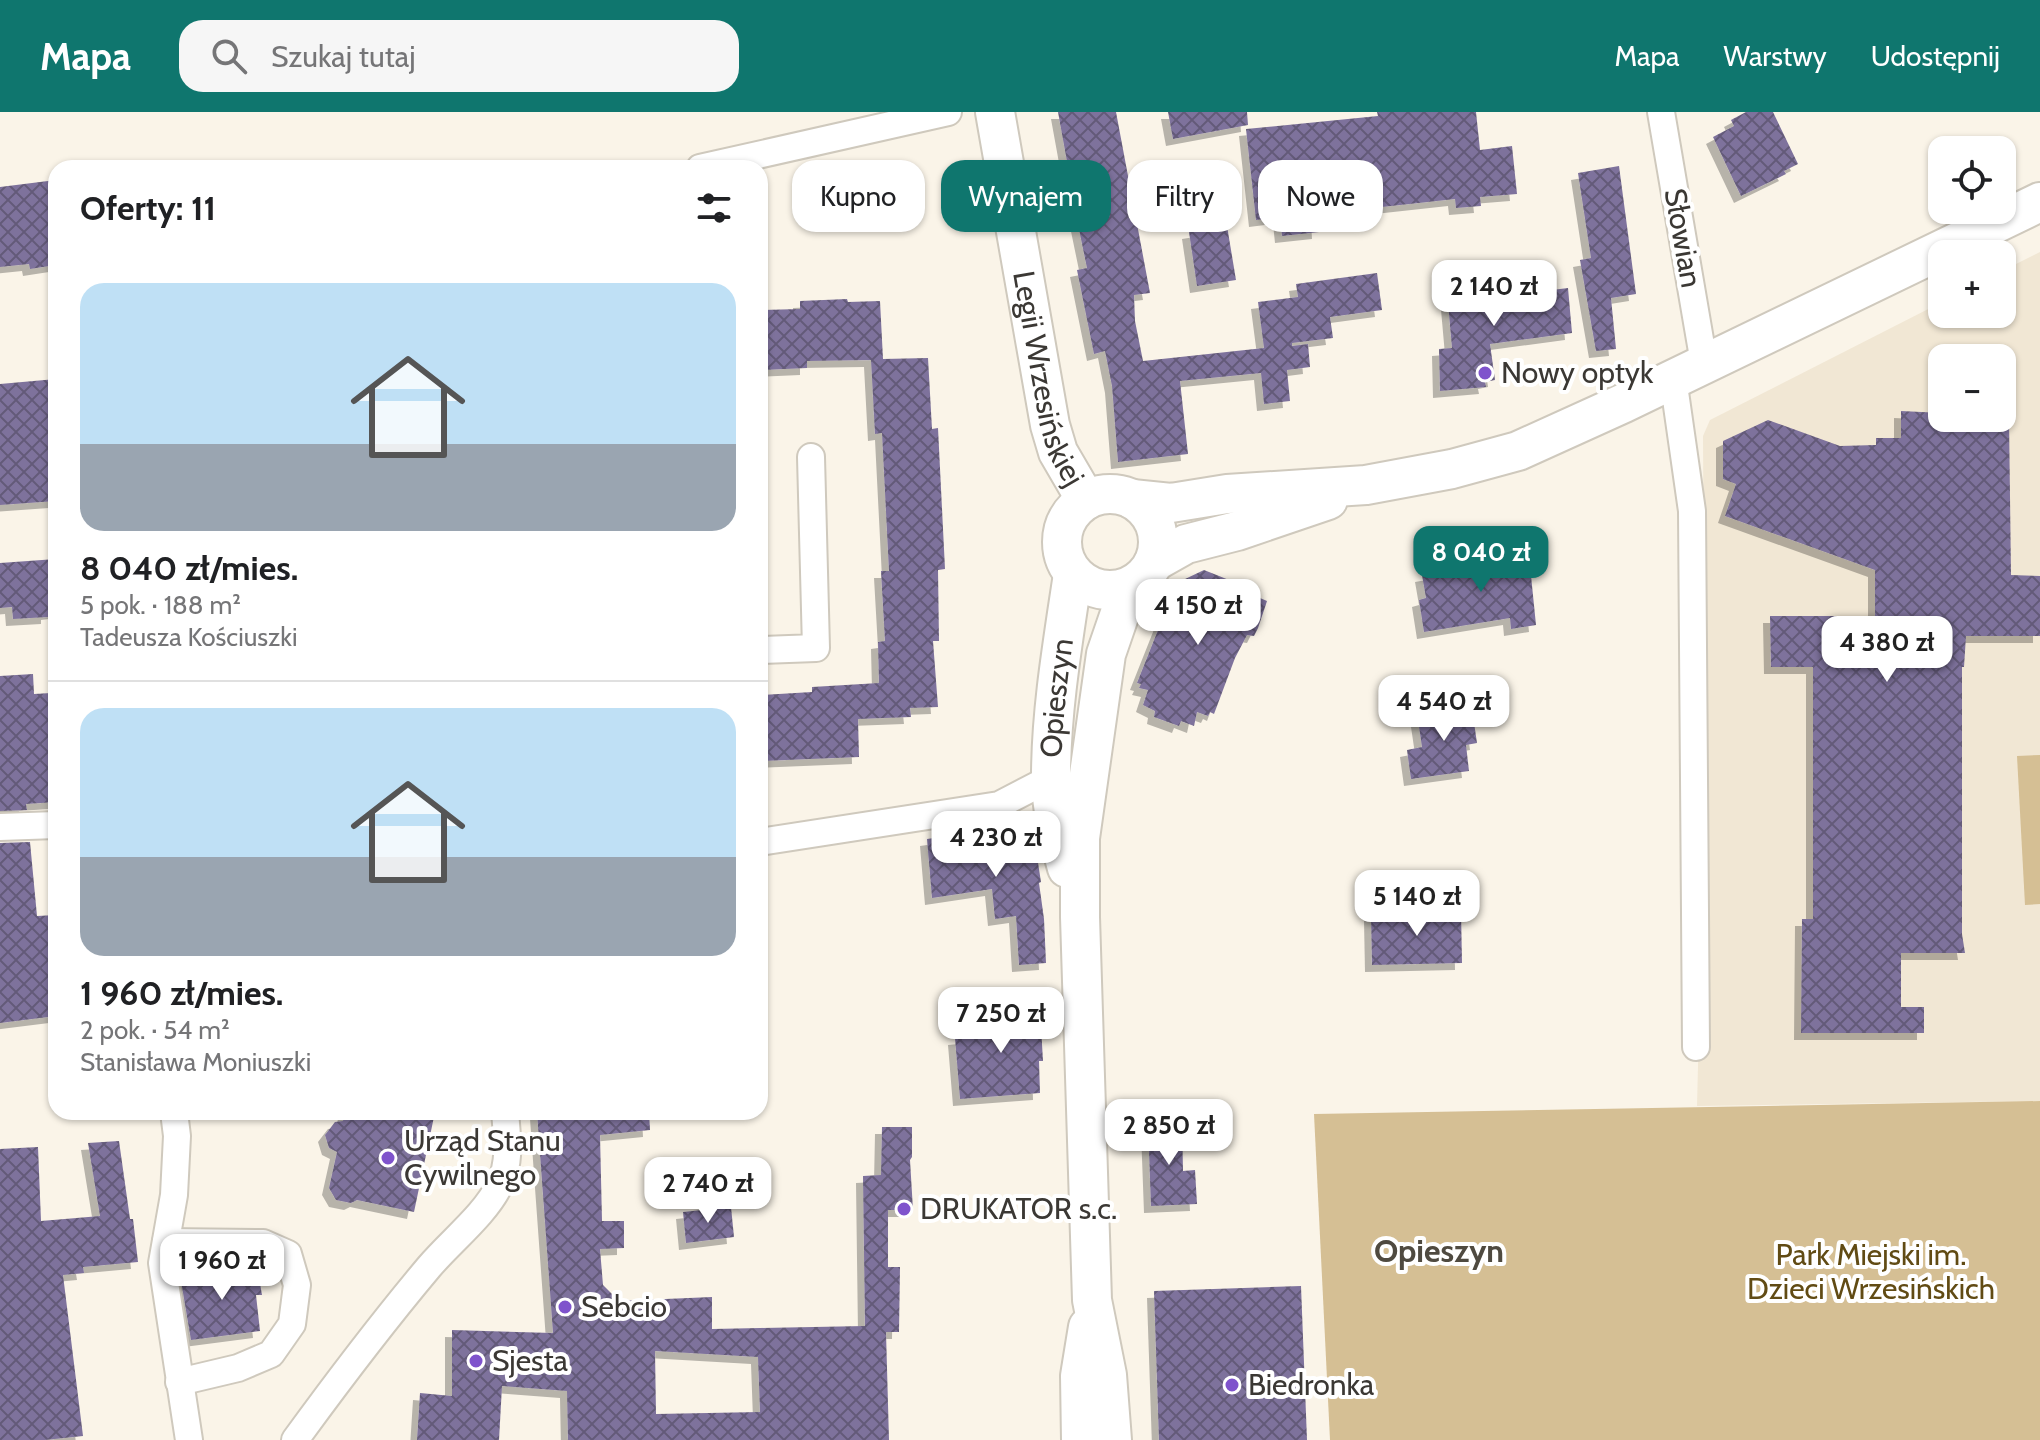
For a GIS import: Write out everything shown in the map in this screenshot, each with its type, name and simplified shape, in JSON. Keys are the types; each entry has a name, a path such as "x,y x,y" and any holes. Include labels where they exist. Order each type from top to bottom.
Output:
{"street":[{"path":"735,160 948,112"},
{"name":"Legii Wrzesińskiej","path":"995,112 1050,425 1058,452 1086,500"},
{"name":"Słowian","path":"1661,112 1689,370 1696,1047"},
{"path":"1366,485 1252,527 1186,544 1117,590 1093,588 1073,574 1062,552 1063,528 1076,507 1086,500 1109,494 1171,503 1227,494 1366,485 1452,469 1518,451 2040,202"},
{"path":"768,650 816,648 811,457"},
{"path":"1132,499 1150,515 1158,538 1141,574"},
{"name":"Opieszyn","path":"1073,574 1059,671 1051,778 1058,837 1080,917"},
{"name":"Opieszyn","path":"1112,1440 1107,1375 1092,1300 1080,838 1106,654 1141,574"},
{"path":"768,841 999,805 1051,778"},
{"path":"0,827 48,825"},
{"path":"175,1120 174,1195 162,1263 189,1440"},
{"path":"295,1440 375,1331 485,1206 500,1184 509,1157 506,1120"},
{"path":"166,1242 263,1243 288,1254 297,1285 292,1324 271,1354 238,1368 179,1382"},
{"name":"Opieszyn","path":"1081,1440 1080,1376 1092,1300"}],"shaded area":[{"path":"2040,252 2040,1101 1697,1106 1705,789 1703,436 1710,420 1928,309 1928,328 2016,328 2016,264"}],"green space":[{"path":"2040,755 2040,904 2025,905 2017,756"},
{"name":"Park Miejski im. Dzieci Wrzesińskich","path":"2040,1101 2040,1440 1330,1440 1314,1114"}],"building":[{"path":"1058,112 1116,112 1127,171 1127,232 1139,232 1150,293 1134,295 1135,321 1143,361 1264,348 1258,302 1298,297 1296,284 1377,273 1382,310 1330,317 1333,338 1292,343 1292,346 1308,344 1310,367 1287,370 1290,401 1264,404 1261,373 1180,381 1188,454 1118,462 1112,386 1105,351 1094,354 1077,270 1087,268 1080,232 1111,232 1111,160 1067,160"},
{"path":"1168,112 1247,112 1248,125 1173,139"},
{"path":"1377,112 1476,112 1480,150 1512,146 1517,194 1480,197 1481,206 1456,208 1455,199 1383,207 1383,160 1258,160 1256,220 1246,129 1378,116"},
{"path":"1746,112 1773,112 1798,164 1784,171 1786,174 1741,196 1713,137 1734,126 1731,120"},
{"path":"1619,166 1636,294 1611,298 1616,349 1596,351 1580,260 1591,258 1578,173"},
{"path":"48,181 48,266 30,269 29,264 0,267 0,187"},
{"path":"1189,232 1228,232 1236,280 1197,286"},
{"path":"1282,232 1319,232 1282,236"},
{"path":"1486,277 1488,298 1568,288 1572,333 1490,344 1495,380 1485,382 1486,387 1440,391 1439,349 1452,348 1446,280"},
{"path":"800,301 880,301 883,359 928,358 932,429 938,428 945,569 938,570 939,641 933,641 938,707 910,708 911,717 858,719 859,757 768,761 768,695 812,692 812,687 879,683 878,642 885,641 881,571 889,571 882,433 875,434 871,360 807,361 807,368 768,370 768,310 800,309"},
{"path":"48,380 48,502 0,505 0,384"},
{"path":"1901,411 1928,412 1928,432 2009,432 2011,575 2040,576 2040,636 1966,636 1962,667 1962,934 1965,953 1901,953 1901,1007 1924,1007 1924,1033 1801,1033 1802,919 1813,919 1813,667 1771,667 1770,616 1875,616 1875,570 1725,516 1736,484 1723,479 1723,441 1768,420 1840,446 1876,445 1876,438 1901,438"},
{"path":"1528,546 1536,625 1511,629 1510,618 1424,632 1419,600 1426,598 1422,575 1501,561 1500,551"},
{"path":"48,560 48,617 13,619 12,607 0,608 0,563"},
{"path":"1204,570 1244,586 1246,592 1267,601 1254,636 1247,635 1235,658 1214,714 1210,712 1208,716 1197,712 1194,726 1181,721 1179,726 1154,717 1155,711 1143,705 1148,690 1139,688 1141,684 1137,683 1162,620 1166,620 1177,583 1181,584"},
{"path":"33,674 34,694 48,693 48,803 26,804 27,810 0,811 0,676"},
{"path":"1471,702 1477,743 1466,745 1469,771 1411,779 1407,750 1422,747 1418,720 1444,716 1442,706"},
{"path":"1032,824 1041,882 1046,963 1019,965 1016,916 995,919 992,889 932,898 927,839"},
{"path":"30,842 37,916 48,915 48,1017 0,1023 0,843"},
{"path":"1461,911 1462,963 1372,965 1371,914"},
{"path":"974,1009 1040,1010 1043,1061 1039,1061 1040,1093 960,1099 955,1038 976,1036"},
{"name":"Urząd Stanu Cywilnego","path":"433,1120 414,1212 357,1200 351,1203 336,1200 329,1188 337,1152 329,1148 325,1135 335,1122"},
{"path":"538,1120 649,1120 650,1130 600,1135 602,1221 624,1221 624,1248 600,1249 603,1285 619,1301 712,1297 712,1329 865,1326 863,1176 881,1175 882,1127 912,1127 913,1210 888,1210 888,1267 900,1267 899,1332 886,1332 889,1440 568,1440 567,1391 502,1386 499,1440 417,1440 420,1393 452,1396 452,1330 553,1333","holes":["655,1351 758,1357 760,1412 656,1414"]},
{"path":"1182,1123 1183,1171 1195,1170 1197,1204 1151,1206 1148,1124"},
{"path":"119,1141 138,1262 83,1267 84,1273 63,1275 83,1436 0,1440 0,1149 38,1147 41,1221 100,1216 88,1143"},
{"path":"731,1207 734,1237 686,1243 683,1212"},
{"path":"257,1266 262,1295 256,1295 260,1331 191,1340 180,1275"},
{"path":"1301,1286 1307,1440 1159,1440 1154,1291"}],"place":[{"name":"Nowy optyk","path":"1485,373"},
{"name":"Urząd Stanu Cywilnego","path":"388,1158"},
{"name":"DRUKATOR s.c.","path":"904,1209"},
{"name":"Sebcio","path":"565,1307"},
{"name":"Sjesta","path":"476,1361"},
{"name":"Biedronka","path":"1232,1385"}],"district":[{"name":"Opieszyn","path":"1439,1251"}]}
